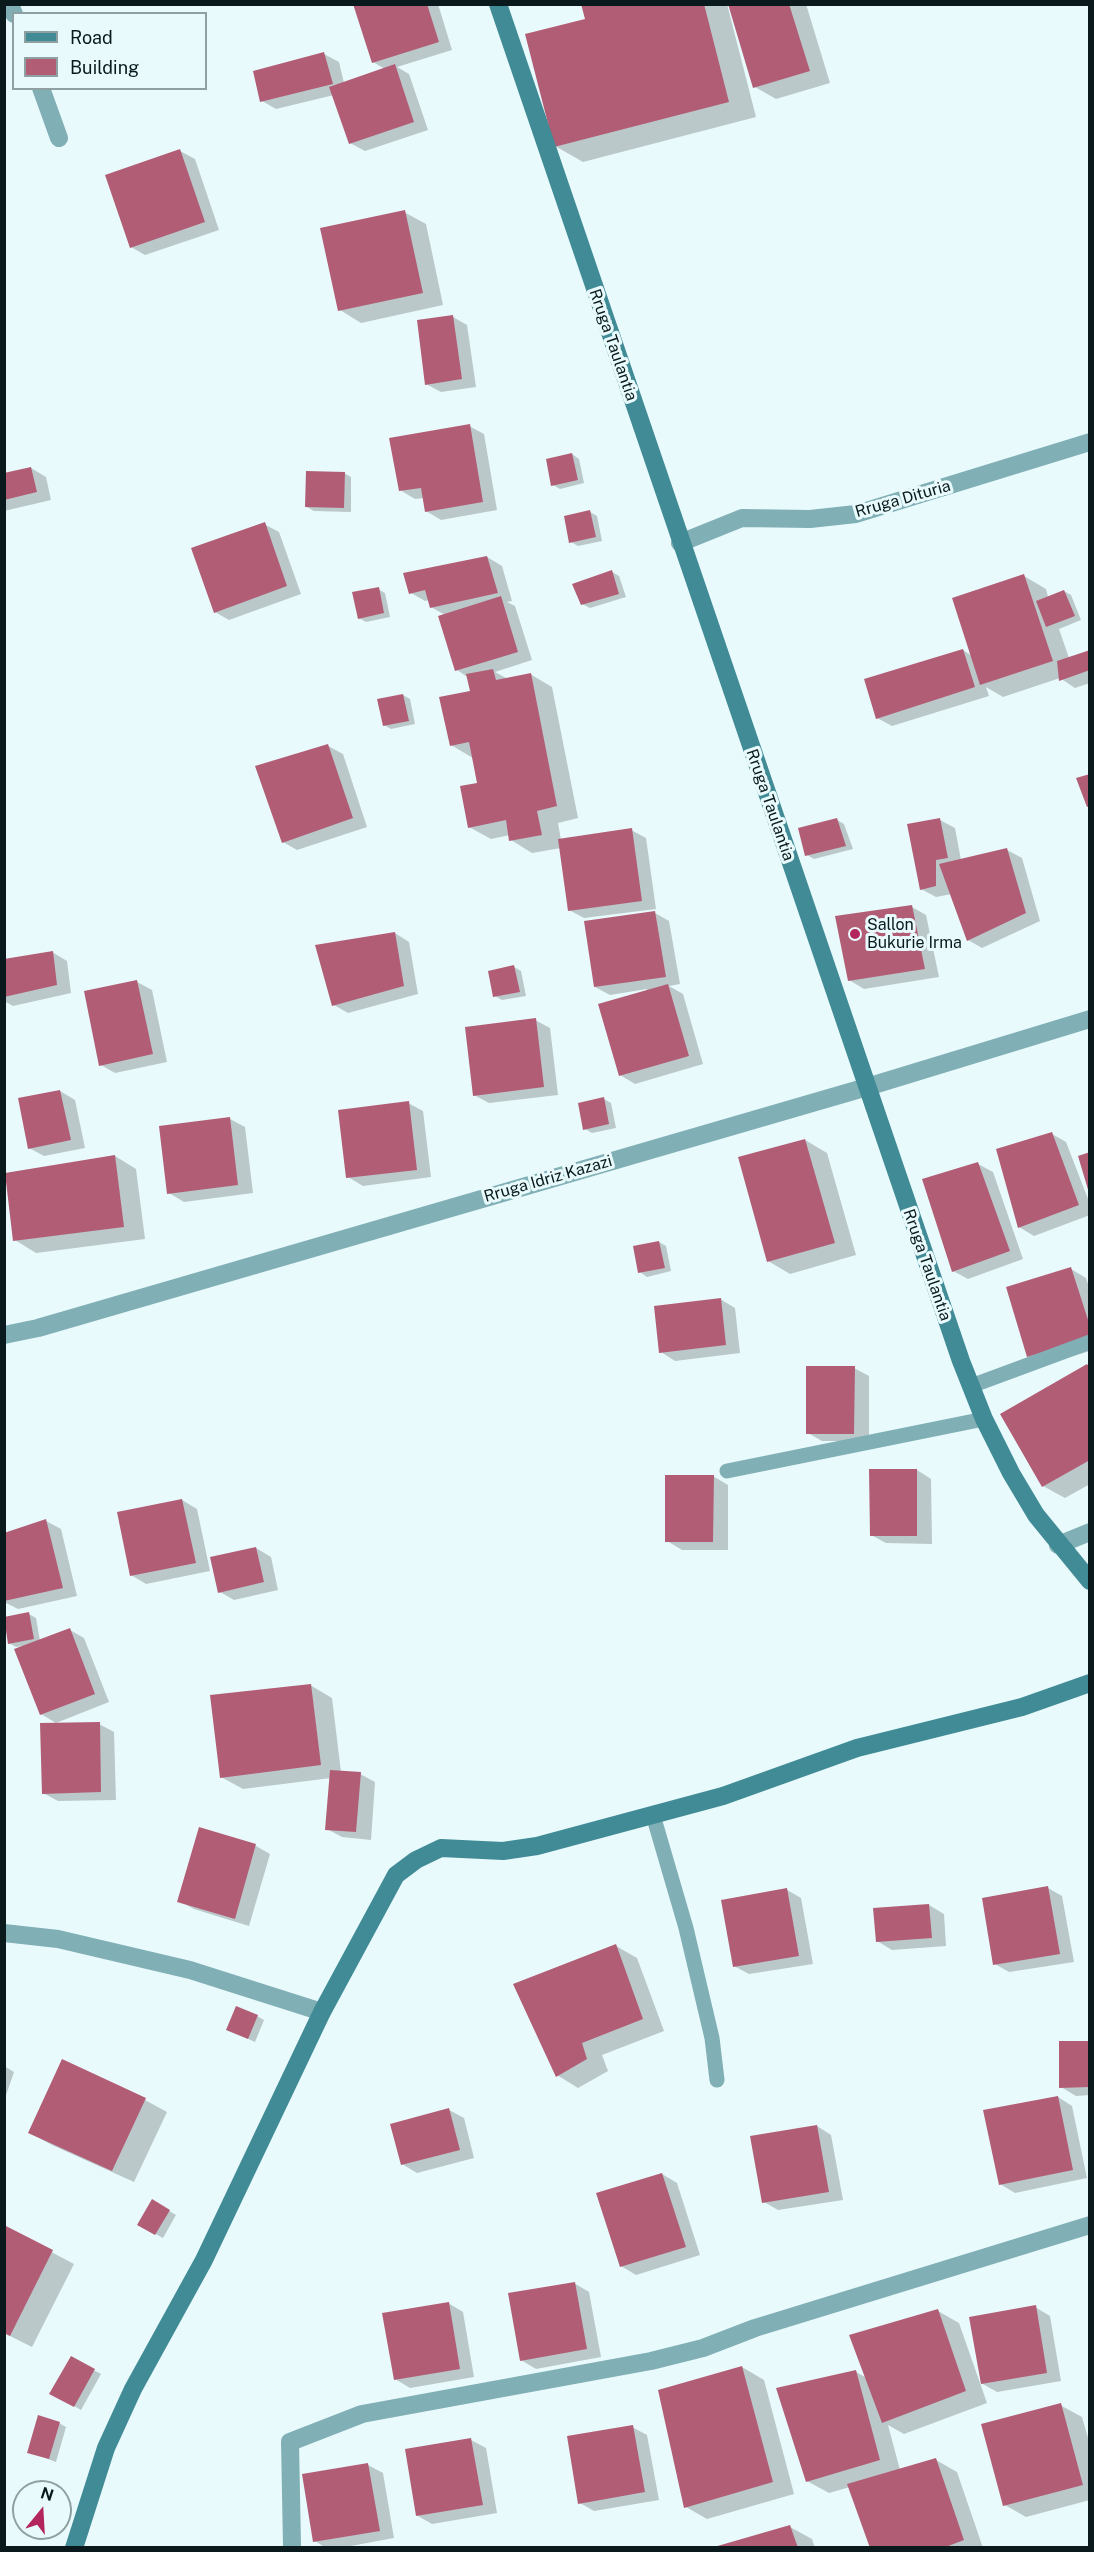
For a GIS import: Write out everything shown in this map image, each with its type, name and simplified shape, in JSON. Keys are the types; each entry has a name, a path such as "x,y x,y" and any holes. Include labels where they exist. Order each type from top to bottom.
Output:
{"street":[{"name":"Rruga Taulantia","path":"498,4 936,1291 971,1386 984,1419 1011,1473 1036,1515 1089,1581"},
{"path":"42,90 59,138"},
{"name":"Rruga Dituria","path":"680,543 742,518 810,519 856,514 1089,442"},
{"name":"Rruga Idriz Kazazi","path":"4,1335 50,1324 867,1087 1089,1019"},
{"path":"1058,1545 1089,1532"},
{"path":"74,2547 106,2448 134,2389 204,2260 322,2012 396,1875 416,1860 441,1848 503,1851 537,1846 723,1797 857,1748 1022,1707 1089,1683"},
{"path":"4,1933 58,1939 190,1970 322,2012"},
{"path":"292,2546 290,2442 362,2414 651,2361 703,2348 755,2328 1089,2225"}],"lane":[{"path":"971,1386 1089,1342"},
{"path":"727,1471 984,1419"},
{"path":"653,1815 689,1939 712,2038 717,2080"}],"building":[{"path":"353,4 427,4 439,42 372,63"},
{"path":"581,4 704,4 729,102 554,147 525,34 585,19"},
{"path":"728,4 789,4 810,71 753,88"},
{"path":"324,52 333,84 260,102 253,71"},
{"path":"395,64 414,122 349,144 329,87"},
{"path":"180,149 205,222 130,248 105,175"},
{"path":"405,210 423,293 338,311 320,228"},
{"path":"453,315 462,379 425,385 417,320"},
{"path":"470,424 483,502 425,512 421,488 399,491 389,438"},
{"path":"572,453 578,480 551,486 546,459"},
{"path":"31,467 37,492 4,500 4,473"},
{"path":"306,471 345,472 344,508 305,507"},
{"path":"590,510 596,537 569,543 564,516"},
{"path":"265,522 287,586 214,613 191,548"},
{"path":"487,556 498,593 430,608 425,590 409,594 403,573"},
{"path":"612,570 619,594 581,605 572,584"},
{"path":"1024,574 1053,661 980,685 952,598"},
{"path":"379,587 384,613 358,619 352,592"},
{"path":"1064,590 1075,616 1046,627 1036,601"},
{"path":"501,596 518,652 455,671 438,616"},
{"path":"963,649 975,687 876,719 864,679"},
{"path":"1090,650 1090,670 1059,681 1057,661"},
{"path":"493,669 496,680 531,673 557,806 537,811 542,835 509,841 506,820 468,828 460,786 477,783 469,742 450,746 439,697 470,691 466,674"},
{"path":"403,694 409,721 383,726 377,699"},
{"path":"328,744 353,818 282,843 255,766"},
{"path":"1090,774 1090,806 1087,807 1076,778"},
{"path":"837,818 846,846 805,856 798,828"},
{"path":"940,818 948,858 936,860 936,886 920,890 907,824"},
{"path":"632,828 642,901 568,911 558,839"},
{"path":"1007,848 1026,913 967,941 939,864"},
{"path":"912,905 925,969 848,981 835,916"},
{"path":"655,911 666,977 594,987 584,921"},
{"path":"395,932 404,986 332,1006 315,945"},
{"path":"53,951 57,985 4,997 4,959"},
{"path":"514,965 520,992 493,997 488,971"},
{"path":"137,980 153,1054 99,1066 84,991"},
{"path":"668,984 689,1056 619,1076 598,1004"},
{"path":"536,1018 544,1087 473,1096 465,1027"},
{"path":"60,1090 71,1140 28,1149 18,1098"},
{"path":"604,1097 609,1124 583,1130 578,1103"},
{"path":"409,1101 417,1170 346,1178 338,1110"},
{"path":"230,1117 238,1185 167,1194 159,1126"},
{"path":"1052,1132 1079,1205 1018,1228 996,1149"},
{"path":"805,1139 835,1243 767,1262 738,1157"},
{"path":"1090,1152 1090,1193 1089,1193 1078,1156"},
{"path":"115,1155 124,1227 13,1241 5,1173"},
{"path":"978,1162 1010,1251 952,1272 922,1179"},
{"path":"659,1241 665,1268 638,1273 633,1246"},
{"path":"1071,1267 1090,1326 1090,1338 1027,1357 1006,1287"},
{"path":"721,1298 726,1345 659,1353 654,1306"},
{"path":"1087,1364 1090,1368 1090,1460 1042,1487 1000,1414"},
{"path":"806,1366 855,1366 854,1434 806,1434"},
{"path":"869,1469 917,1469 917,1536 870,1536"},
{"path":"665,1475 714,1475 713,1542 665,1542"},
{"path":"182,1499 196,1563 130,1576 117,1512"},
{"path":"46,1519 63,1588 4,1601 4,1533"},
{"path":"256,1547 264,1582 218,1593 210,1557"},
{"path":"29,1612 34,1639 8,1644 4,1617"},
{"path":"70,1628 95,1694 40,1715 14,1649"},
{"path":"311,1684 321,1765 220,1778 210,1695"},
{"path":"100,1722 101,1792 42,1794 40,1723"},
{"path":"330,1770 361,1772 356,1832 325,1830"},
{"path":"199,1827 256,1844 235,1919 177,1902"},
{"path":"1048,1886 1060,1954 993,1965 982,1898"},
{"path":"787,1888 799,1956 733,1967 721,1900"},
{"path":"929,1904 932,1938 876,1942 873,1908"},
{"path":"616,1944 643,2019 582,2043 587,2059 556,2077 513,1984"},
{"path":"236,2006 258,2015 248,2039 226,2030"},
{"path":"1059,2041 1090,2041 1090,2087 1059,2088"},
{"path":"62,2059 146,2098 112,2171 28,2133"},
{"path":"1058,2096 1073,2170 999,2185 983,2110"},
{"path":"449,2108 460,2150 401,2165 390,2124"},
{"path":"817,2125 829,2192 762,2203 750,2136"},
{"path":"662,2173 686,2247 620,2267 596,2193"},
{"path":"152,2199 170,2210 155,2235 137,2225"},
{"path":"4,2225 53,2250 10,2336 4,2333"},
{"path":"575,2282 587,2349 520,2361 508,2293"},
{"path":"449,2302 460,2369 394,2380 382,2313"},
{"path":"1036,2305 1047,2373 981,2384 969,2317"},
{"path":"938,2309 966,2391 882,2423 849,2335"},
{"path":"71,2356 95,2369 74,2407 49,2394"},
{"path":"742,2366 773,2482 684,2508 658,2390"},
{"path":"856,2370 880,2460 806,2482 776,2388"},
{"path":"1061,2403 1083,2485 1003,2506 981,2424"},
{"path":"38,2415 60,2422 49,2459 27,2453"},
{"path":"633,2425 645,2492 578,2504 567,2436"},
{"path":"471,2438 483,2505 416,2516 405,2449"},
{"path":"936,2458 964,2540 943,2548 870,2548 847,2484"},
{"path":"368,2463 380,2531 313,2542 302,2474"},
{"path":"790,2525 798,2548 714,2548 714,2547"}],"place":[{"name":"Sallon Bukurie Irma","path":"855,934"}]}
